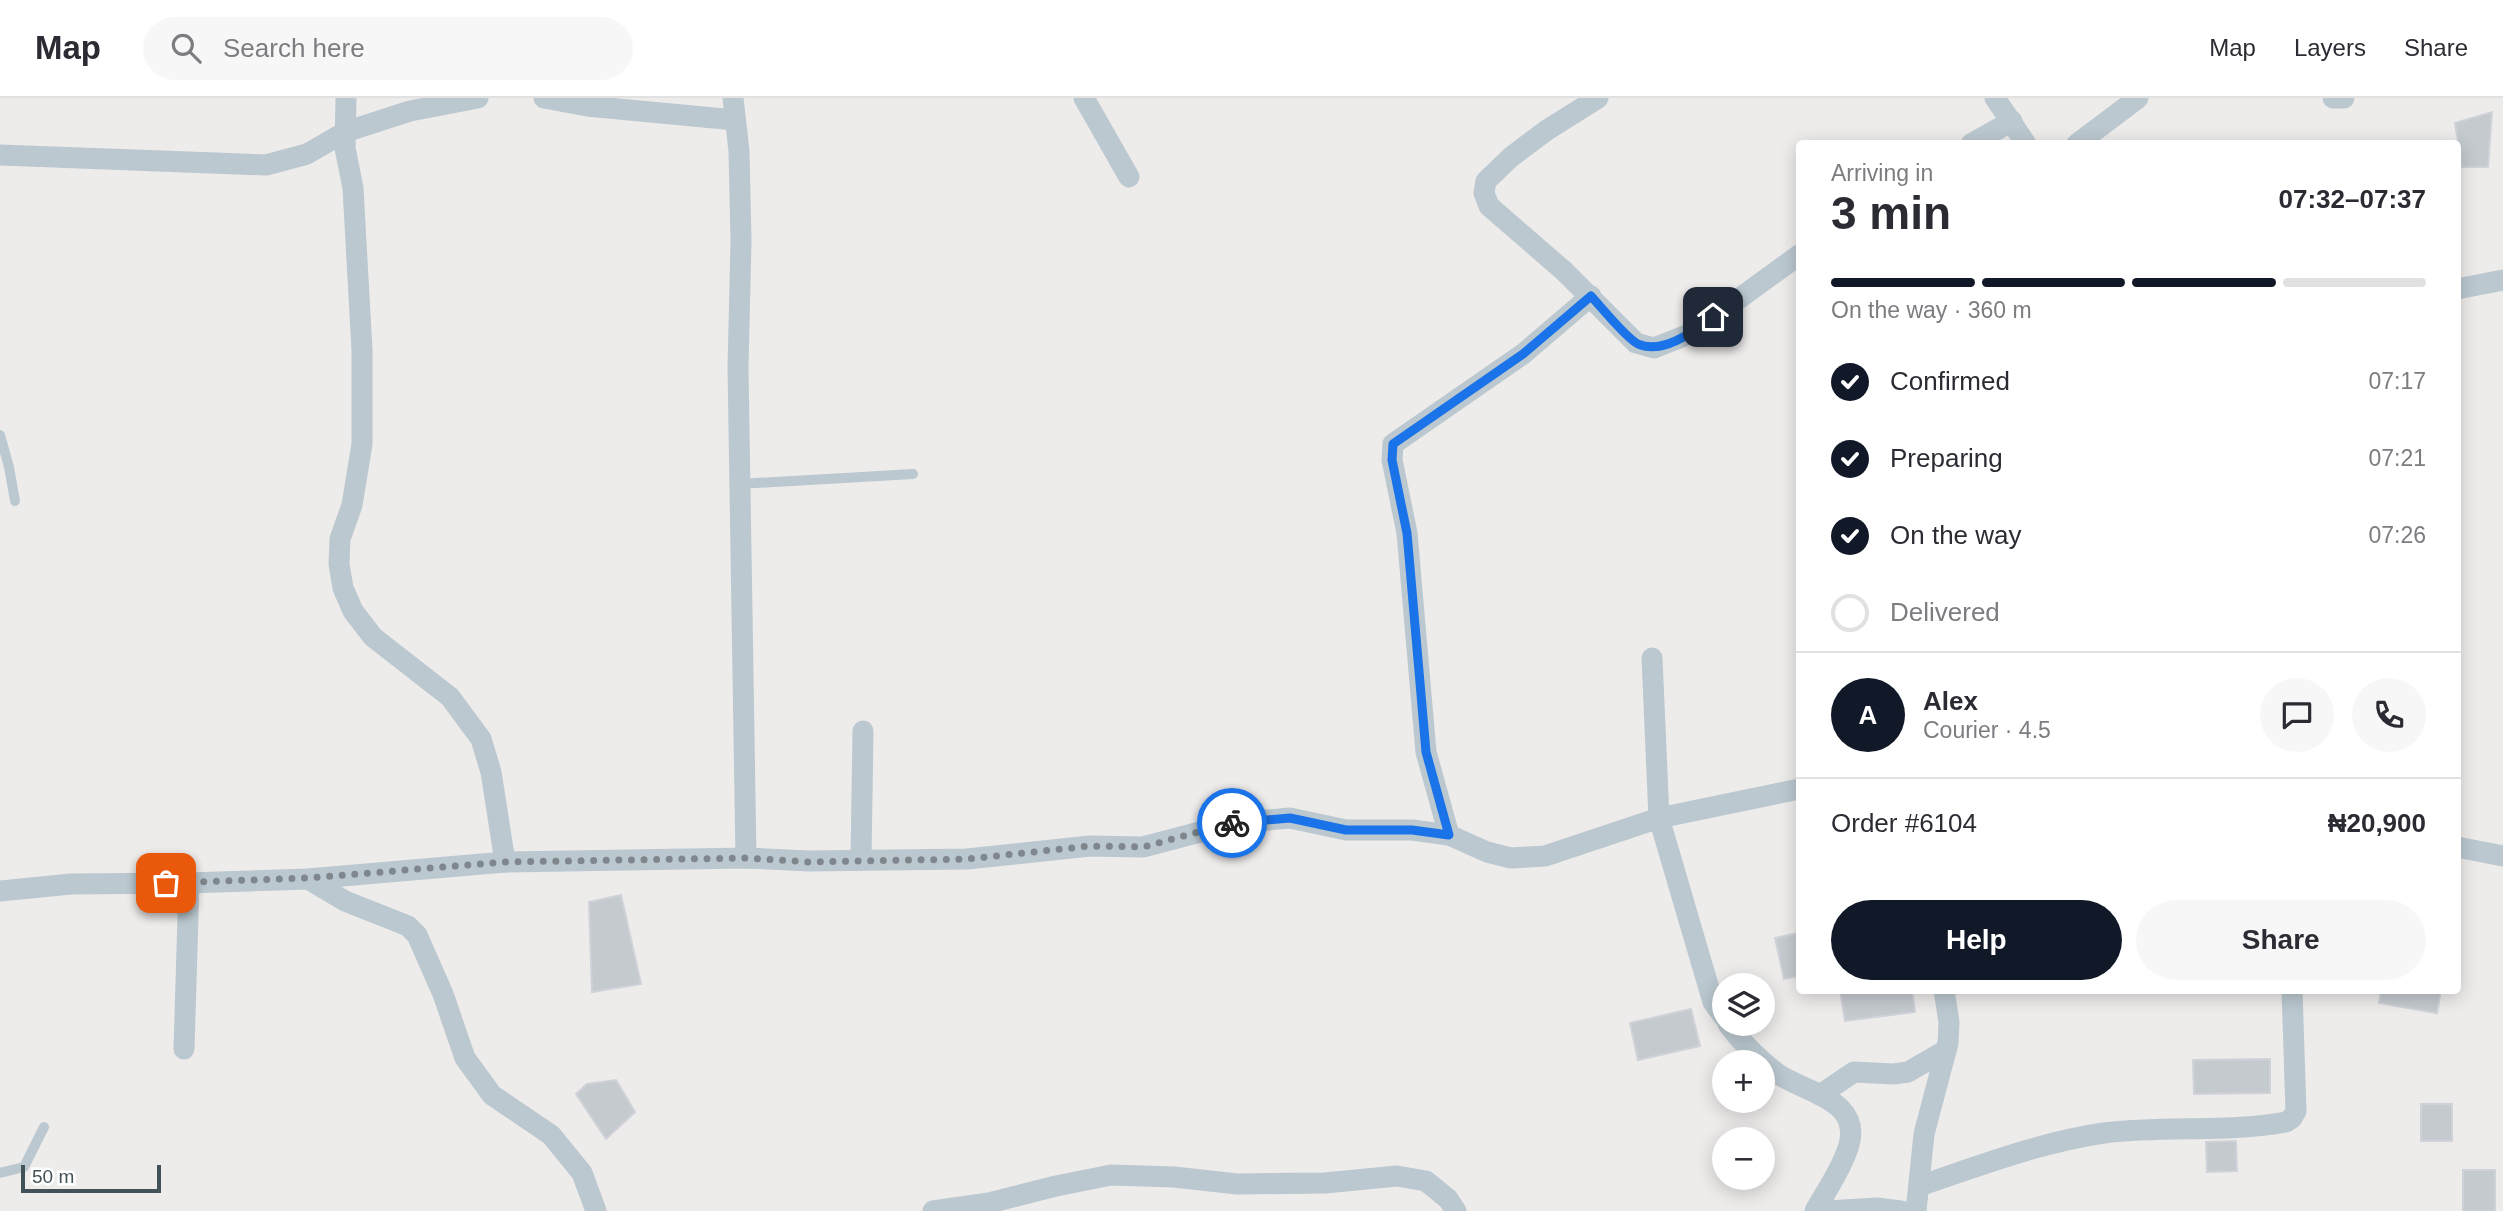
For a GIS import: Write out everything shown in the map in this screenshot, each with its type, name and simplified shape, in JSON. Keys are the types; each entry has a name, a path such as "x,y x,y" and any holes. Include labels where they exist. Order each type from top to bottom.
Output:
{"street":[{"path":"346,98 345,148 353,188 362,351 362,444 352,505 340,539 339,564 343,588 353,611 373,637 450,697 481,739 491,772 505,862"},
{"path":"0,155 266,164 307,154 345,132 410,111 478,98"},
{"path":"544,98 587,106 735,120"},
{"path":"733,98 739,151 741,241 738,368 746,858"},
{"path":"1084,98 1129,177"},
{"path":"1598,98 1547,130 1511,157 1486,181 1484,193 1489,206 1591,296 1636,343 1654,348 1692,333 1796,257"},
{"path":"1995,98 2024,140"},
{"path":"2082,140 2138,98"},
{"path":"2333,98 2344,98"},
{"path":"1978,140 2012,121"},
{"path":"2461,288 2503,280"},
{"path":"1449,835 1426,752 1407,533 1392,460 1393,444 1523,354 1591,296"},
{"path":"1652,658 1659,818 1712,999"},
{"path":"860,859 863,731"},
{"path":"0,891 71,884 308,878 505,862 746,858 809,862 967,859 1090,846 1143,847 1234,823 1290,818 1346,830 1412,830 1449,835 1487,852 1511,858 1545,856 1659,818 1796,790"},
{"path":"2461,848 2503,856"},
{"path":"308,878 345,901 408,926 418,935 443,994 465,1058 492,1095 551,1135 582,1173 596,1211"},
{"path":"184,1049 189,883"},
{"path":"1916,1211 1924,1134 1946,1050 1949,1022 1945,994"},
{"path":"1919,1186 2041,1146 2102,1133 2150,1128 2286,1122 2296,1111 2292,994"},
{"path":"1740,1036 1777,1073 1830,1099 1842,1109 1850,1128 1849,1147 1815,1211"},
{"path":"1820,1094 1854,1072 1908,1072 1946,1050"},
{"path":"933,1211 989,1203 1056,1185 1111,1175 1174,1177 1237,1184 1325,1183 1397,1176 1426,1181 1448,1199 1456,1211"},
{"path":"1827,1211 1877,1208 1901,1211"}],"lane":[{"path":"0,435 15,501"},
{"path":"739,484 913,474"},
{"path":"0,1173 24,1167 44,1127"}],"building":[{"path":"2492,112 2488,167 2462,167 2461,140 2458,140 2455,123"},
{"path":"621,895 641,984 592,992 589,902"},
{"path":"1796,934 1796,977 1784,979 1775,938"},
{"path":"1841,994 1913,994 1915,1012 1845,1021"},
{"path":"2380,994 2440,994 2437,1013 2379,1003"},
{"path":"1691,1009 1700,1046 1638,1060 1630,1023"},
{"path":"2270,1059 2270,1093 2194,1094 2193,1060"},
{"path":"616,1080 635,1112 606,1139 576,1094 587,1084"},
{"path":"2421,1104 2452,1104 2452,1141 2421,1141"},
{"path":"2236,1141 2237,1171 2207,1172 2206,1142"},
{"path":"2463,1170 2495,1170 2495,1211 2463,1211"}],"way so far":[{"path":"166,883 308,878 505,862 746,858 809,862 967,859 1090,846 1143,847 1232,823"}],"route":[{"path":"1232,823 1290,818 1346,830 1412,830 1449,835 1426,752 1407,533 1392,460 1393,444 1523,354 1591,296 1636,343 1654,348 1692,333 1713,317"}]}
